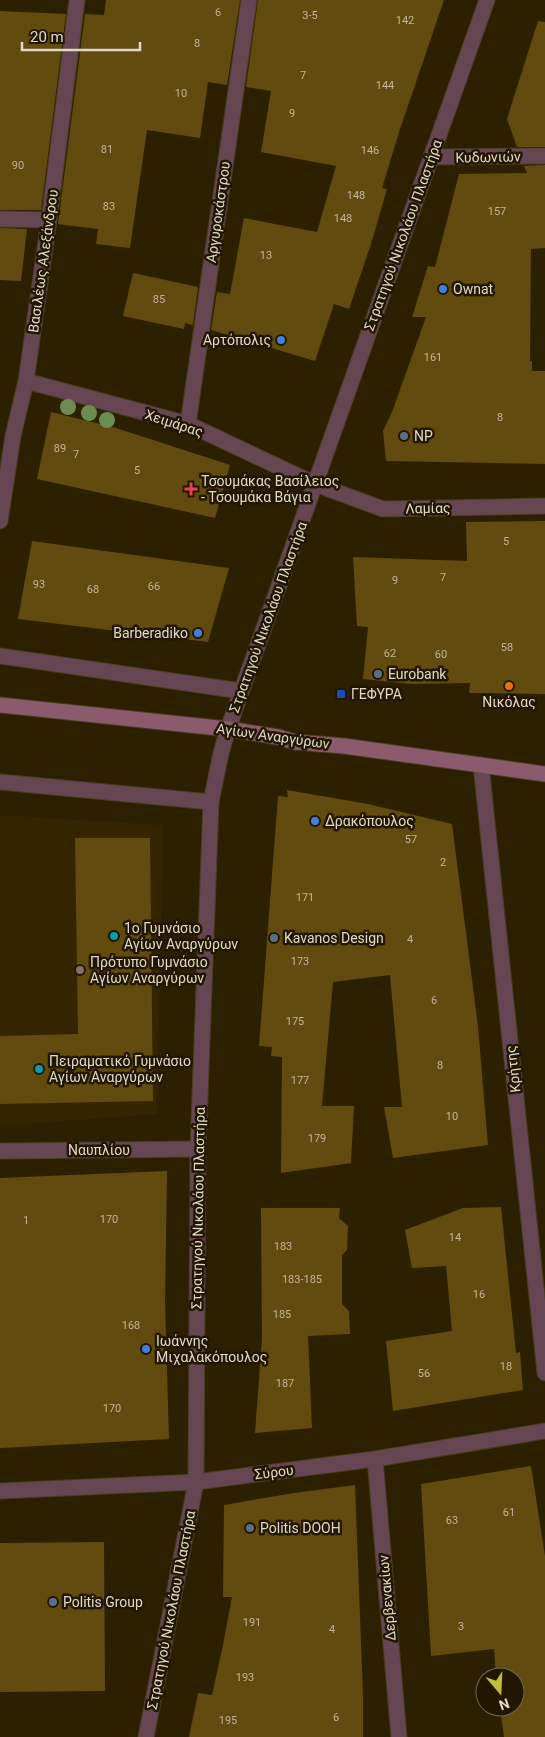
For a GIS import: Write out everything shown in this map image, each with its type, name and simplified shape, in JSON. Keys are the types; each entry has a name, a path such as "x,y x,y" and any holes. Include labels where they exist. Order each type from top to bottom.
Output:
{"main road":[{"name":"Αγίων Αναργύρων","path":"0,705 228,729 278,737 295,742 344,746 545,774"}],"street":[{"name":"Βασιλέως Αλεξάνδρου","path":"0,521 6,436 26,381 77,0"},
{"name":"Αργυροκάστρου","path":"188,424 249,0"},
{"name":"Στρατηγού Νικολάου Πλαστήρα","path":"146,1737 196,1482 198,1149 211,802 228,729 487,0"},
{"name":"Κυδωνιών","path":"431,157 545,156"},
{"path":"0,220 49,220"},
{"name":"Χειμάρας","path":"26,381 188,424 315,484"},
{"name":"Λαμίας","path":"315,484 383,509 545,506"},
{"path":"0,656 242,691"},
{"name":"Κρήτης","path":"481,765 545,1373"},
{"path":"0,782 211,802"},
{"name":"Ναυπλίου","path":"0,1151 198,1149"},
{"name":"Σύρου","path":"0,1492 196,1482 375,1459 545,1431"},
{"name":"Δερβενακίων","path":"375,1459 399,1737"}],"shaded area":[{"name":"Πρότυπο Γυμνάσιο Αγίων Αναργύρων","path":"0,815 163,825 157,1114 0,1126"}],"building":[{"path":"106,0 240,0 227,85 208,82 200,138 147,130 130,248 96,244 98,229 58,224 85,14 104,15"},
{"path":"258,0 444,0 400,129 382,188 387,189 349,309 334,304 315,361 211,330 217,292 230,294 244,218 317,232 336,166 261,152 271,91 246,87"},
{"path":"0,11 66,14 41,210 0,210"},
{"path":"538,21 545,22 545,147 517,147 507,119"},
{"path":"545,165 545,248 531,249 530,361 532,361 532,371 545,371 545,464 386,461 383,431 392,412 426,317 412,317 428,266 435,267 459,174 527,173 524,166"},
{"path":"0,228 27,229 21,281 0,280"},
{"path":"133,273 198,287 193,325 185,323 184,329 123,316"},
{"path":"51,412 116,428 230,465 215,518 37,479"},
{"path":"545,521 545,694 469,693 470,683 411,684 363,679 368,627 357,626 353,557 467,561 466,522"},
{"path":"32,541 229,568 208,642 18,619"},
{"path":"287,790 368,804 452,824 478,1026 488,1145 393,1158 384,1107 402,1107 390,975 333,982 322,1106 354,1106 351,1163 281,1173 282,1057 271,1056 272,1047 259,1046 278,796 288,797"},
{"name":"1ο Γυμνάσιο Αγίων Αναργύρων","path":"75,838 150,838 153,1101 0,1104 0,1036 78,1034"},
{"path":"167,1171 165,1301 169,1439 0,1448 0,1178"},
{"path":"501,1207 516,1353 520,1352 523,1390 393,1411 386,1341 452,1331 446,1266 412,1268 405,1230 463,1208"},
{"path":"261,1208 340,1208 339,1218 348,1226 347,1250 342,1255 342,1304 349,1311 350,1334 308,1336 312,1428 255,1433 262,1339"},
{"path":"531,1466 545,1556 545,1737 504,1737 501,1717 525,1717 525,1667 495,1667 494,1649 431,1656 421,1484"},
{"path":"355,1485 363,1737 189,1737 198,1693 212,1695 232,1597 223,1597 224,1505"},
{"path":"104,1542 105,1691 0,1692 0,1543"}],"place":[{"name":"Ownat","path":"443,289"},
{"name":"Αρτόπολις","path":"281,340"},
{"name":"NP","path":"404,436"},
{"name":"Τσουμάκας Βασίλειος - Τσουμάκα Βάγια","path":"191,489"},
{"name":"Barberadiko","path":"198,633"},
{"name":"Eurobank","path":"378,674"},
{"name":"Νικόλας","path":"509,686"},
{"name":"ΓΕΦΥΡΑ","path":"341,694"},
{"name":"Δρακόπουλος","path":"315,821"},
{"name":"1ο Γυμνάσιο Αγίων Αναργύρων","path":"114,936"},
{"name":"Kavanos Design","path":"274,938"},
{"name":"Πρότυπο Γυμνάσιο Αγίων Αναργύρων","path":"80,970"},
{"name":"Πειραματικό Γυμνάσιο Αγίων Αναργύρων","path":"39,1069"},
{"name":"Ιωάννης Μιχαλακόπουλος","path":"146,1349"},
{"name":"Politis DOOH","path":"250,1528"},
{"name":"Politis Group","path":"53,1602"}]}
